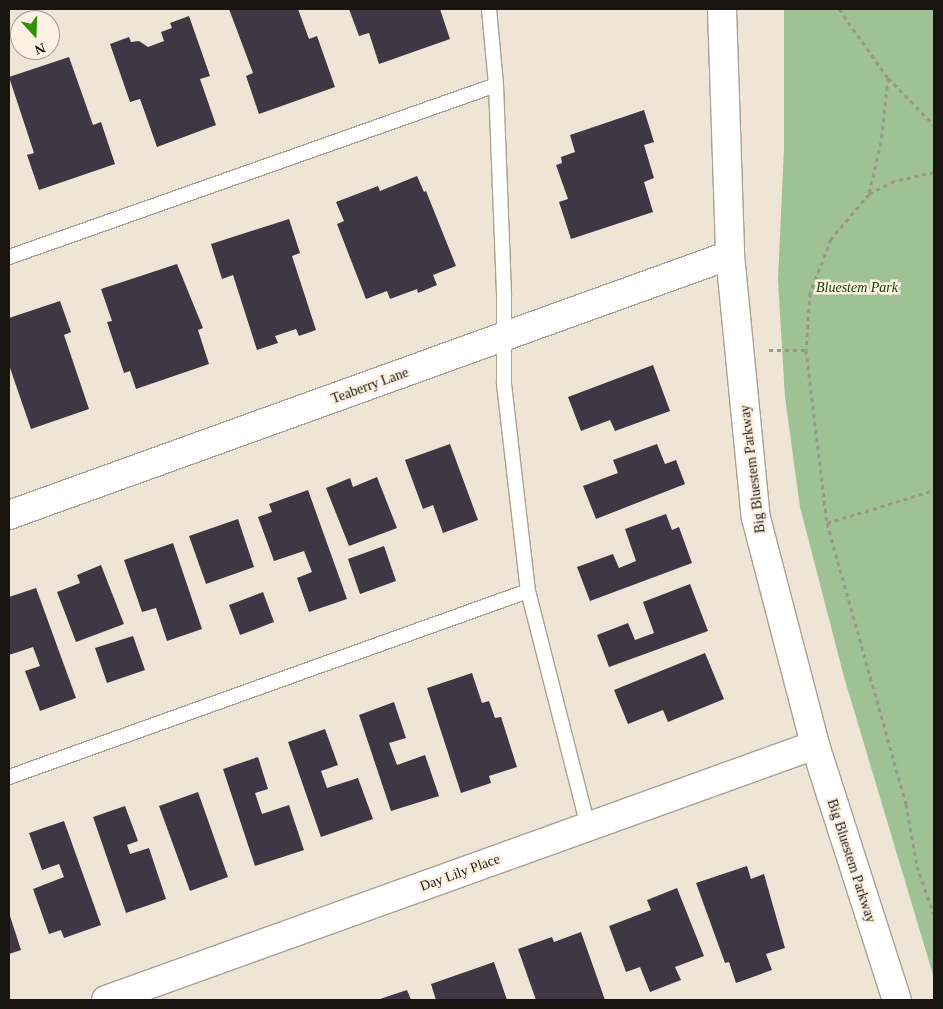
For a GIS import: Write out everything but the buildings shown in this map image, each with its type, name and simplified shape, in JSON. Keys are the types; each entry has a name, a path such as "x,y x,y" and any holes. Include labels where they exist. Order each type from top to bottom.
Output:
{"street":[{"name":"Big Bluestem Parkway","path":"722,9 730,255 756,518 814,745 897,1000"},
{"name":"Teaberry Lane","path":"9,515 730,255"},
{"name":"Day Lily Place","path":"106,1000 814,745"}],"lane":[{"path":"489,9 496,85 504,384 528,590 588,826"},
{"path":"9,257 496,85"},
{"path":"9,777 528,590"}],"path":[{"path":"838,9 888,78 934,125"},
{"path":"869,194 880,142 888,78"},
{"path":"934,172 894,181 869,194 831,239 810,293 806,350 827,523 906,804 917,866 934,915"},
{"path":"763,350 806,350"},
{"path":"827,523 934,490"}],"green space":[{"name":"Bluestem Park","path":"784,9 934,9 934,978 844,677 800,507 785,397 778,280 784,148"}]}
